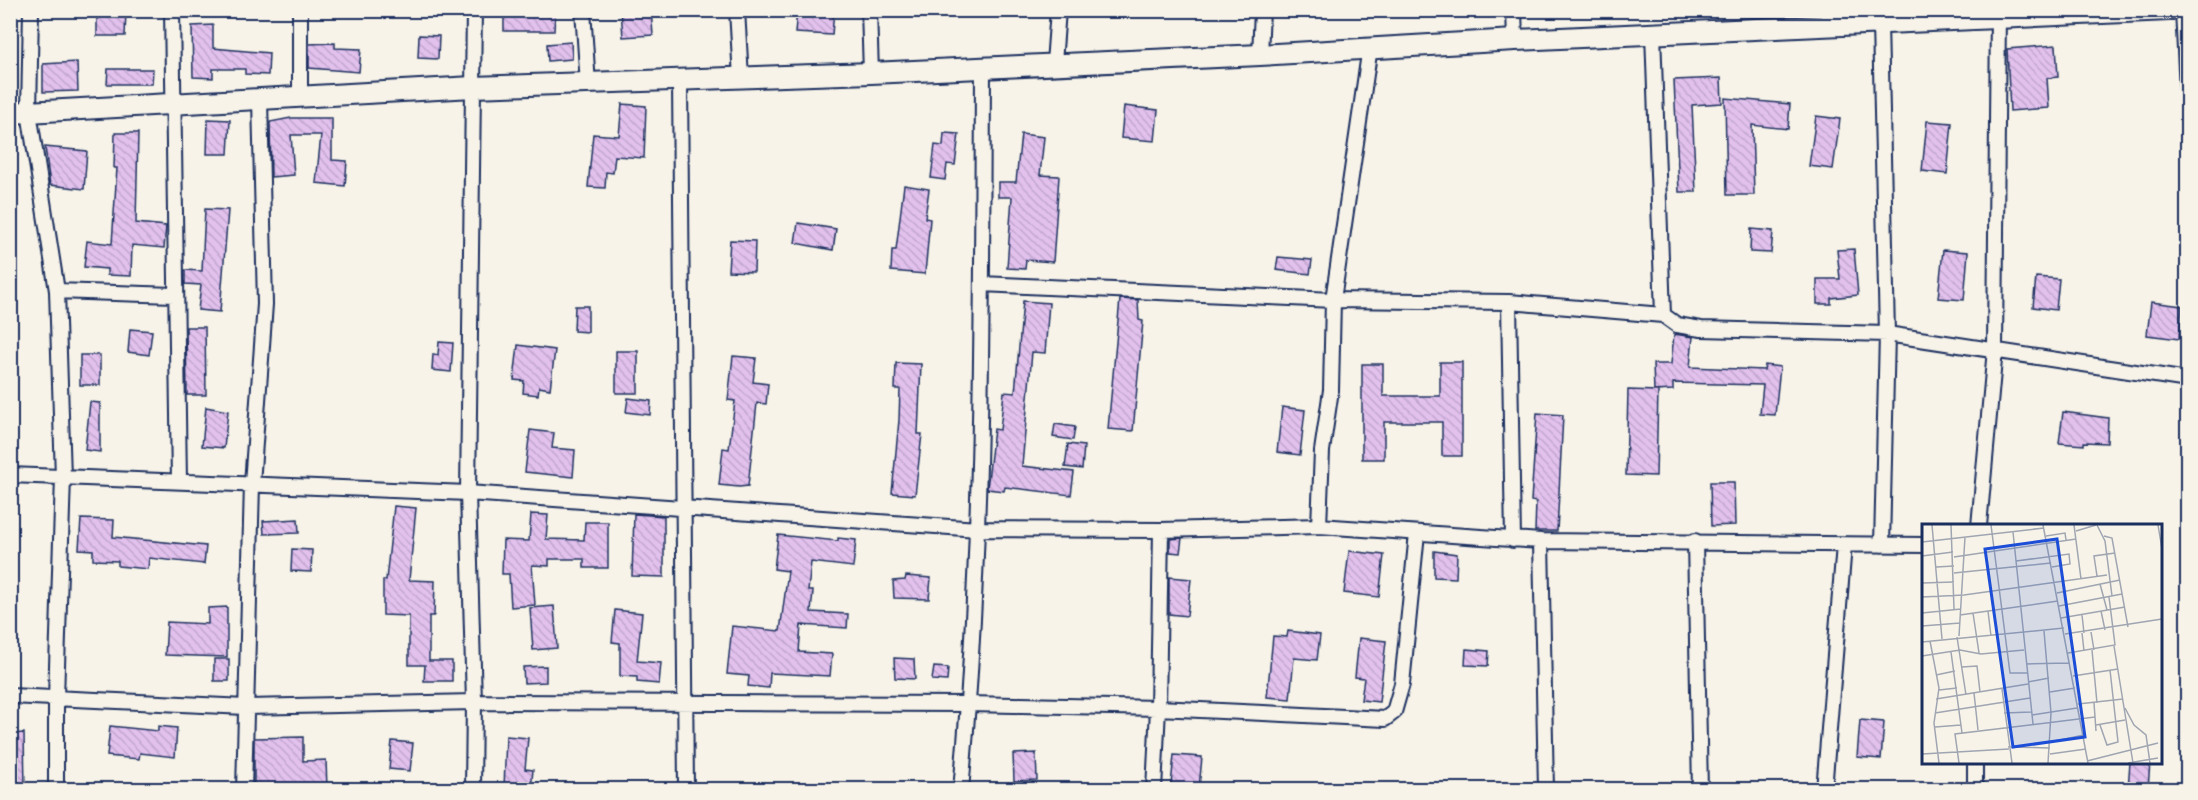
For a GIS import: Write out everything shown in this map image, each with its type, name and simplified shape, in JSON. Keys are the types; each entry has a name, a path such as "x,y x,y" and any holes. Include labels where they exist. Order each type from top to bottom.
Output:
{"main road":[{"path":"20,112 473,87 871,74 983,66 1260,55 1370,47 1653,33 1828,19 1880,23 1998,13 2168,11"}],"street":[{"path":"31,10 20,112 57,291 63,477 56,698 56,789"},
{"path":"172,10 174,295 179,481"},
{"path":"300,10 300,98"},
{"path":"473,789 474,702 468,493 474,10"},
{"path":"583,10 588,85"},
{"path":"737,10 741,78"},
{"path":"869,10 871,74"},
{"path":"1054,63 1058,10"},
{"path":"1260,55 1262,10"},
{"path":"1514,10 1515,40"},
{"path":"2182,10 2187,111"},
{"path":"1979,524 1995,350 1998,13"},
{"path":"1880,23 1887,334 1882,545"},
{"path":"1653,33 1663,315"},
{"path":"1318,526 1322,451 1330,390 1333,300 1370,47"},
{"path":"961,789 969,704 978,529 983,66"},
{"path":"680,81 686,789"},
{"path":"244,789 252,484 265,304 260,100"},
{"path":"982,284 1333,300 1509,302 1663,315 1677,325 1701,329 1887,334 2187,380"},
{"path":"57,291 174,295"},
{"path":"1509,302 1513,540"},
{"path":"10,475 468,493 978,529 1161,530 1318,526 1541,541 1922,545"},
{"path":"1154,789 1158,708 1161,530"},
{"path":"10,696 246,707 474,702 969,704 1158,708 1385,719 1394,712 1402,684 1417,533"},
{"path":"1541,541 1546,789"},
{"path":"1695,541 1700,789"},
{"path":"1824,789 1844,545"},
{"path":"1975,764 1975,789"}],"building":[{"path":"97,10 126,10 125,36 97,36"},
{"path":"504,10 555,12 554,31 504,31"},
{"path":"621,10 651,10 653,35 623,37"},
{"path":"797,10 834,10 832,35 795,33"},
{"path":"213,25 213,48 269,53 268,75 245,74 245,69 213,69 213,78 193,77 192,26"},
{"path":"419,35 439,36 438,59 418,58"},
{"path":"571,42 572,59 548,61 547,44"},
{"path":"335,43 335,48 361,49 359,72 309,68 309,44"},
{"path":"2056,45 2058,77 2047,78 2049,108 2010,111 2007,49"},
{"path":"77,62 78,91 43,92 43,64"},
{"path":"108,69 153,69 152,84 107,84"},
{"path":"1721,78 1722,103 1692,105 1696,192 1679,192 1674,80"},
{"path":"1725,98 1790,104 1788,129 1752,125 1754,195 1727,195"},
{"path":"622,104 646,106 644,158 615,156 613,173 606,172 605,188 588,187 593,134 619,136"},
{"path":"1124,106 1158,110 1155,141 1121,138"},
{"path":"1816,116 1840,119 1833,169 1809,166"},
{"path":"291,118 332,118 332,160 347,161 345,186 316,183 321,135 291,135 294,175 271,177 270,122"},
{"path":"208,119 230,120 228,154 207,154"},
{"path":"1927,121 1952,123 1947,174 1922,171"},
{"path":"115,133 138,133 136,223 166,226 164,248 132,245 131,276 107,275 107,269 84,267 87,241 112,244 117,168 114,168"},
{"path":"944,133 959,134 955,165 947,164 945,180 931,178 935,145 943,146"},
{"path":"1021,134 1044,137 1040,175 1059,176 1053,262 1026,260 1025,269 1007,268 1012,197 998,197 998,182 1016,182"},
{"path":"45,147 87,151 84,189 50,185"},
{"path":"904,185 929,189 925,218 930,219 925,274 891,271 892,250 896,250"},
{"path":"205,209 228,210 220,312 198,310 201,285 185,284 185,270 202,271"},
{"path":"798,223 836,229 833,250 795,243"},
{"path":"1751,229 1773,231 1771,253 1750,252"},
{"path":"730,240 755,241 754,272 728,271"},
{"path":"1854,249 1858,295 1831,298 1831,304 1817,304 1817,279 1840,279 1837,250"},
{"path":"1943,250 1968,252 1964,300 1938,298"},
{"path":"1278,257 1312,260 1310,274 1276,270"},
{"path":"2036,277 2059,279 2056,310 2033,307"},
{"path":"1120,299 1138,300 1139,320 1143,321 1133,431 1108,429"},
{"path":"1023,301 1049,303 1045,353 1032,352 1022,466 1074,472 1071,495 1005,487 1004,491 987,489 994,429 1000,430 1004,392 1015,393"},
{"path":"2151,302 2182,306 2179,339 2147,335"},
{"path":"575,306 588,306 588,332 574,331"},
{"path":"186,327 205,327 206,395 187,395"},
{"path":"130,329 152,331 149,355 128,352"},
{"path":"1674,334 1693,337 1690,367 1764,370 1765,365 1780,367 1775,415 1760,414 1763,385 1673,383 1673,390 1654,391 1653,364 1671,364"},
{"path":"439,342 453,343 451,372 432,370 433,354 438,355"},
{"path":"518,345 555,350 550,389 539,387 538,395 523,393 524,381 514,380"},
{"path":"616,351 638,351 638,393 616,393"},
{"path":"80,355 100,355 100,385 80,385"},
{"path":"733,356 756,358 753,382 768,384 766,404 757,403 748,486 739,487 719,485 723,448 729,449 735,401 728,400"},
{"path":"1440,362 1462,362 1462,456 1442,456 1442,422 1384,422 1384,459 1362,459 1362,364 1383,364 1383,396 1440,396"},
{"path":"896,363 921,364 918,434 922,434 915,495 892,493 900,389 895,389"},
{"path":"1628,390 1658,391 1656,476 1626,475"},
{"path":"628,398 651,401 650,415 626,412"},
{"path":"90,402 100,403 100,452 85,450"},
{"path":"206,407 228,411 224,448 202,446"},
{"path":"1282,407 1305,410 1300,455 1277,452"},
{"path":"2063,412 2108,418 2107,443 2084,442 2084,445 2059,443"},
{"path":"1537,413 1563,415 1557,531 1535,531 1536,502 1531,501"},
{"path":"1055,424 1075,427 1073,440 1053,437"},
{"path":"530,430 554,433 552,448 575,450 573,477 525,472"},
{"path":"1068,444 1084,446 1082,469 1065,467"},
{"path":"1710,482 1734,482 1735,525 1711,526"},
{"path":"394,506 416,508 409,580 435,581 434,616 429,616 429,661 452,661 452,681 424,681 425,665 409,665 409,616 383,615 383,580 386,580"},
{"path":"531,514 548,515 546,539 584,540 585,522 608,522 608,568 584,568 584,559 549,559 549,566 532,565 535,605 511,607 509,574 502,574 503,540 529,541"},
{"path":"634,514 664,516 664,577 632,576"},
{"path":"81,519 114,520 113,537 206,546 204,564 149,558 148,569 118,566 118,561 93,560 93,550 79,549"},
{"path":"298,519 299,533 264,534 263,521"},
{"path":"778,535 838,541 838,538 856,540 853,567 811,562 808,591 813,591 811,612 848,614 847,628 801,625 799,652 832,654 830,676 770,673 769,688 748,686 749,676 727,674 732,626 780,631 788,571 774,569"},
{"path":"1182,538 1180,553 1170,552 1170,539"},
{"path":"292,549 312,550 311,572 291,571"},
{"path":"1349,551 1384,555 1379,597 1344,593"},
{"path":"1434,551 1457,554 1456,578 1434,577"},
{"path":"906,576 931,578 929,599 894,598 893,581 905,580"},
{"path":"1169,577 1191,579 1187,616 1169,614"},
{"path":"554,606 557,648 533,650 530,608"},
{"path":"227,607 227,657 165,655 167,622 208,624 208,608"},
{"path":"615,610 642,613 637,661 661,663 659,684 637,682 637,677 620,676 620,643 612,642"},
{"path":"1288,631 1320,635 1317,660 1294,658 1290,699 1267,697 1273,636 1287,637"},
{"path":"1359,638 1386,641 1379,702 1361,700 1364,678 1355,677"},
{"path":"1466,649 1489,651 1488,666 1465,665"},
{"path":"894,658 914,659 915,679 895,678"},
{"path":"214,659 229,659 229,681 214,681"},
{"path":"546,666 546,682 524,683 523,667"},
{"path":"934,667 948,668 947,681 932,680"},
{"path":"1860,720 1884,722 1881,759 1857,757"},
{"path":"110,726 158,731 158,726 177,728 175,757 140,753 139,759 107,756"},
{"path":"24,733 25,789 10,789 10,734"},
{"path":"506,736 528,738 525,769 533,770 531,789 504,789"},
{"path":"303,737 303,761 326,760 327,789 308,789 308,785 254,786 254,738"},
{"path":"392,741 413,743 410,771 389,769"},
{"path":"1036,753 1037,780 1014,781 1013,754"},
{"path":"1174,755 1202,757 1199,788 1171,785"},
{"path":"2130,764 2150,764 2148,789 2128,789"}]}
